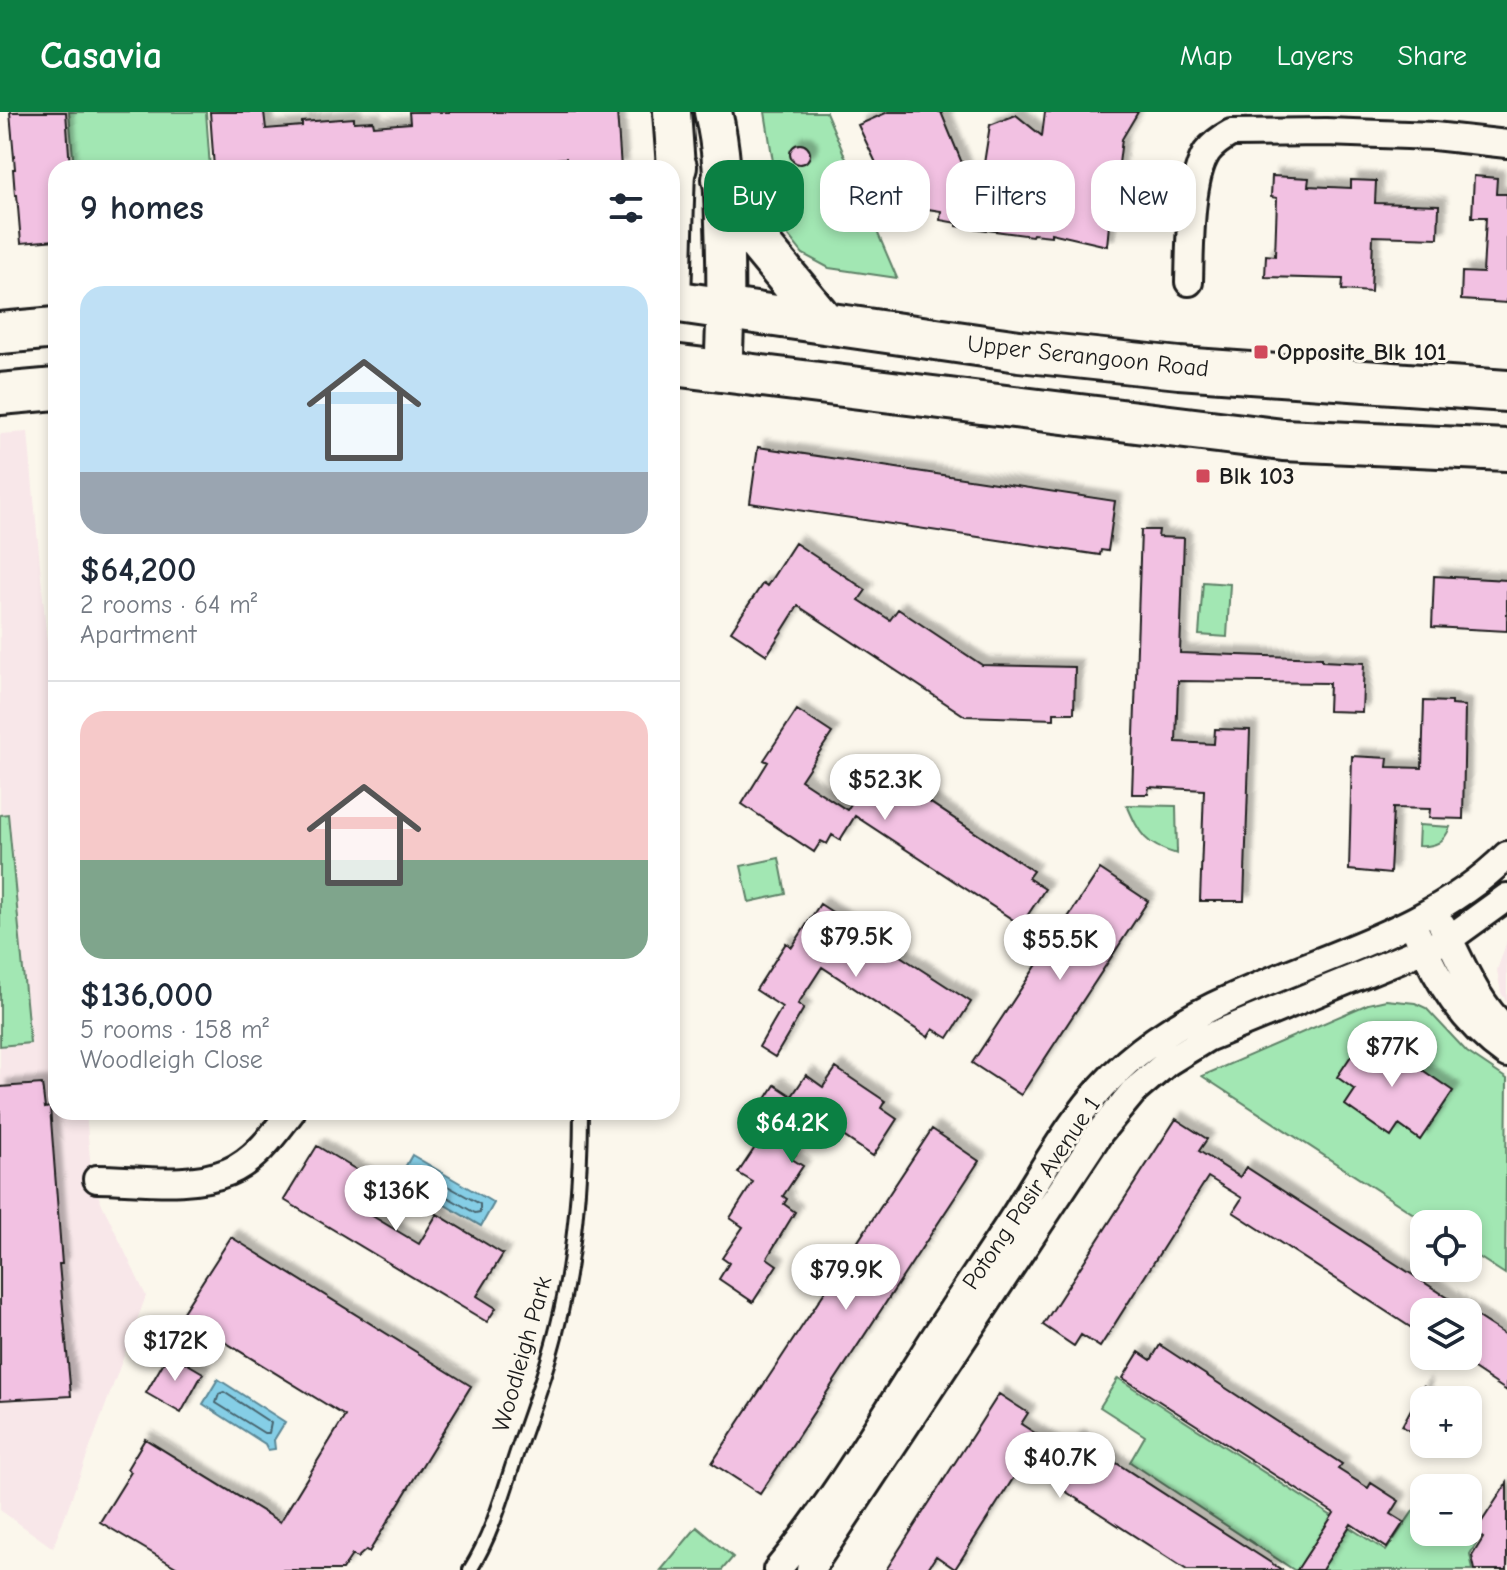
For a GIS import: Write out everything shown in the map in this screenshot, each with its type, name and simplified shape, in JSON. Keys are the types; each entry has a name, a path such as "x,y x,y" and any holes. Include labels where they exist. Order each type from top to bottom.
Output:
{"main road":[{"path":"750,232 824,322"},
{"name":"Upper Serangoon Road","path":"680,301 1019,351 1179,368 1507,391"},
{"path":"0,333 48,329"},
{"path":"680,366 1283,440 1501,452"},
{"path":"1464,387 1507,369"},
{"path":"0,394 48,390"}],"street":[{"path":"672,112 674,160"},
{"path":"713,112 720,160"},
{"path":"1189,282 1190,236 1198,176 1207,153 1220,139 1231,133 1326,127 1507,144"},
{"path":"723,371 727,308 725,232"},
{"name":"Potong Pasir Avenue 1","path":"777,1570 859,1456 1085,1107 1125,1064 1155,1040 1210,1008 1423,915 1487,875 1507,855"},
{"name":"Potong Pasir Avenue 1","path":"810,1570 1100,1132 1133,1092 1168,1062 1207,1038 1449,939 1507,897"},
{"path":"1423,915 1449,939 1492,1017 1507,1030"},
{"path":"1423,915 1424,949 1453,1003 1469,1023 1507,1054"},
{"path":"97,1179 207,1179 231,1171 269,1141 285,1120"}],"lane":[{"name":"Woodleigh Park","path":"470,1570 480,1554 513,1465 558,1324 568,1271 579,1173 581,1120"}],"shaded area":[{"path":"28,432 48,653 48,1120 87,1120 92,1183 146,1296 53,1548 0,1510 0,434"},
{"path":"1507,941 1507,1002 1501,993 1497,970"}],"green space":[{"path":"69,112 206,112 209,160 73,160"},
{"path":"765,112 826,112 847,160 820,160 820,232 877,232 897,278 829,268 803,254 786,232 804,232 804,160 773,160"},
{"path":"1203,582 1230,584 1227,637 1199,635"},
{"path":"1127,805 1176,806 1177,854 1158,847 1145,837"},
{"path":"8,814 30,1043 0,1046 0,815"},
{"path":"1419,825 1450,827 1438,843 1418,846"},
{"path":"779,858 786,894 749,902 741,866"},
{"path":"1386,1000 1415,1003 1426,1008 1467,1052 1507,1079 1505,1274 1482,1259 1482,1210 1410,1212 1202,1076 1368,1004"},
{"path":"1118,1378 1386,1551 1410,1516 1410,1546 1475,1546 1470,1554 1473,1570 1294,1570 1130,1462 1145,1436 1100,1407"},
{"path":"697,1527 733,1557 722,1570 661,1570"}],"water":[{"path":"412,1155 494,1203 481,1226 399,1178"},
{"path":"218,1379 285,1422 274,1440 275,1449 268,1450 265,1444 203,1404"}],"building":[{"path":"10,112 66,112 69,160 48,160 48,241 21,243"},
{"path":"210,112 264,112 266,129 302,126 302,122 354,118 354,122 373,121 374,126 410,123 409,112 617,112 620,160 566,158 213,160"},
{"path":"888,112 941,112 961,160 946,160 946,221 940,220 941,211 930,209 930,160 875,160 858,125"},
{"path":"1045,112 1138,112 1122,139 1119,160 1091,160 1091,232 1108,232 1107,246 1051,233 1051,236 1002,232 1075,232 1075,160 985,160 990,125 1016,115 1042,136"},
{"path":"796,145 804,145 809,150 809,158 804,163 804,160 791,158 791,150"},
{"path":"1272,176 1309,178 1308,186 1351,188 1351,180 1376,181 1375,203 1439,205 1438,238 1373,236 1371,292 1342,290 1343,279 1265,277 1266,255 1275,256 1277,198 1271,197"},
{"path":"1474,176 1497,178 1496,194 1507,194 1507,303 1461,300 1462,272 1483,273 1486,217 1472,217"},
{"path":"758,447 1115,501 1108,551 1101,550 1100,555 750,503"},
{"path":"1141,530 1159,530 1158,537 1184,538 1180,653 1322,658 1322,661 1364,663 1362,712 1328,711 1329,683 1178,681 1176,742 1214,744 1215,729 1250,730 1244,901 1200,901 1204,790 1149,787 1148,794 1132,794"},
{"path":"795,543 866,590 859,600 890,620 898,609 982,665 1075,667 1074,713 1054,713 1054,719 965,716 798,606 767,655 731,631 763,583 767,586"},
{"path":"1434,576 1507,580 1507,631 1432,627"},
{"path":"1424,701 1465,706 1463,819 1429,818 1430,809 1393,808 1390,874 1349,870 1352,756 1388,758 1387,767 1422,768"},
{"path":"797,710 832,733 801,780 847,810 875,766 1033,871 1028,878 1045,889 1021,925 855,816 840,840 832,835 827,844 821,841 814,852 742,804 768,762 764,760"},
{"path":"1100,869 1148,901 1021,1095 972,1063"},
{"path":"820,904 971,1002 948,1038 933,1029 928,1037 822,967 798,1004 804,1008 775,1057 759,1047 782,1007 756,990 786,943 792,947"},
{"path":"1367,1032 1453,1091 1420,1140 1399,1125 1391,1137 1345,1105 1355,1090 1337,1077"},
{"path":"836,1068 885,1101 881,1108 897,1119 873,1156 815,1117 792,1152 796,1154 792,1159 803,1166 783,1196 787,1199 784,1204 795,1212 767,1258 777,1265 753,1302 719,1279 729,1263 722,1258 743,1227 730,1218 753,1182 738,1173 762,1137 747,1128 775,1085 792,1096 806,1075 823,1087"},
{"path":"42,1084 45,1108 48,1107 48,1120 51,1120 62,1264 59,1264 71,1396 0,1400 0,1087"},
{"path":"1176,1119 1207,1139 1199,1151 1240,1177 1246,1167 1410,1273 1410,1282 1424,1282 1448,1298 1410,1298 1410,1327 1233,1212 1242,1198 1208,1177 1100,1347 1081,1335 1074,1346 1043,1325"},
{"path":"932,1129 979,1161 760,1494 712,1463"},
{"path":"317,1146 380,1184 364,1211 419,1244 437,1214 503,1254 477,1296 496,1308 487,1322 284,1200"},
{"path":"231,1237 471,1386 369,1552 366,1550 357,1558 352,1555 342,1570 181,1570 100,1522 131,1472 127,1469 145,1439 280,1522 345,1416 181,1315"},
{"path":"1482,1320 1507,1336 1507,1391 1476,1370 1482,1370"},
{"path":"1160,1345 1342,1464 1338,1469 1368,1488 1371,1483 1399,1501 1391,1514 1404,1522 1387,1548 1351,1524 1322,1570 1297,1570 1334,1513 1123,1378 1139,1352 1151,1360"},
{"path":"169,1353 203,1373 181,1413 146,1393"},
{"path":"999,1394 1028,1413 1021,1424 1066,1453 1076,1437 1282,1570 1187,1570 1054,1484 1058,1477 1027,1457 955,1569 936,1556 927,1570 886,1570"},
{"path":"1410,1411 1410,1431 1402,1426"},
{"path":"1507,1483 1507,1570 1475,1570 1472,1556 1478,1546 1482,1546 1482,1521"}],"place":[{"name":"Opposite Blk 101","path":"1261,352"},
{"name":"Blk 103","path":"1203,476"}]}
